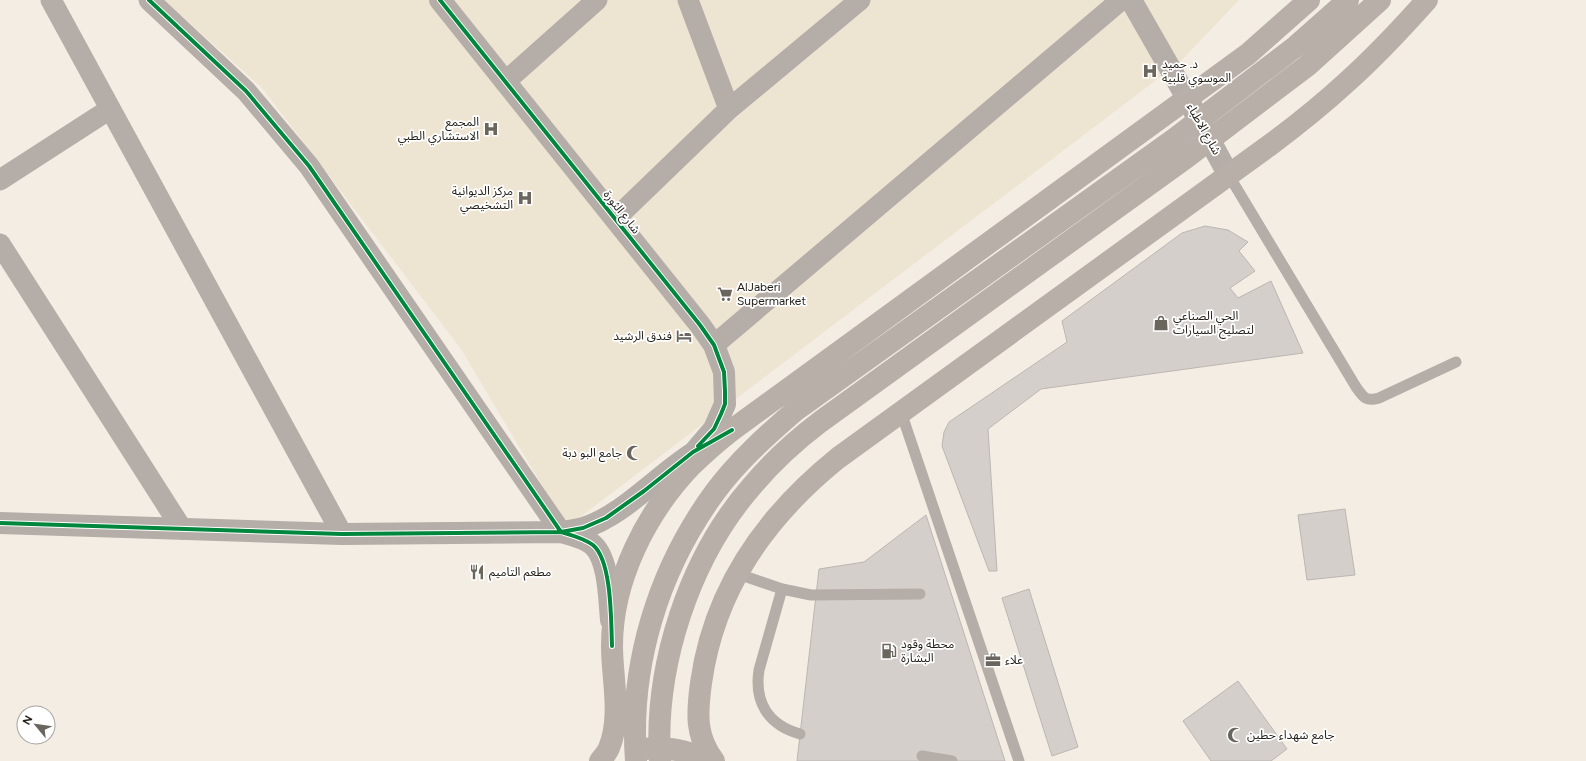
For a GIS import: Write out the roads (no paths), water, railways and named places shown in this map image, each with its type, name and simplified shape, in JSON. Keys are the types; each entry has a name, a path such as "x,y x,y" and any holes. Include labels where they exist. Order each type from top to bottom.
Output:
{"main road":[{"path":"600,761 609,749 614,728 616,694 612,646 615,615 621,584 643,533 673,487 691,466 732,430 1248,54 1309,0"},
{"path":"636,761 635,712 638,678 644,646 653,614 667,576 694,523 740,462 767,435 796,410 1173,140 1295,47 1348,0"},
{"path":"660,761 660,722 663,690 669,658 687,596 700,567 732,512 772,463 795,441 820,422 1187,157 1307,66 1380,0"},
{"path":"714,761 706,750 699,730 699,699 704,664 712,634 720,608 752,550 795,496 838,458 1228,174 1270,146 1310,115 1385,46 1427,0"},
{"path":"606,761 631,751 649,748 686,752 708,761"}],"street":[{"path":"50,0 342,534"},
{"path":"149,0 246,91 309,166 561,532 580,538 593,545 604,562 609,594 612,646"},
{"name":"شارع الثورة","path":"440,0 700,325 714,346 724,372 725,404 714,428 693,452"},
{"path":"505,82 597,0"},
{"path":"688,0 729,109"},
{"path":"615,219 729,109 860,0"},
{"path":"714,346 1121,0"},
{"name":"شارع الاطباء","path":"1131,0 1228,174"},
{"path":"0,180 110,109"},
{"path":"0,244 182,528"},
{"path":"0,523 342,534 561,532 583,528 606,518 644,491 693,452 732,430"},
{"path":"673,487 693,452"}],"lane":[{"path":"1228,174 1356,387 1366,399 1372,400 1378,398 1456,362"},
{"path":"901,412 1019,761"},
{"path":"738,574 782,589 822,596 920,594"},
{"path":"782,589 759,670 757,683 759,696 764,708 772,719 782,727 800,734"},
{"path":"922,756 952,761"}],"place":[{"name":"د. حميد الموسوي قلبية","path":"1150,71"},
{"name":"المجمع الاستشاري الطبي","path":"491,129"},
{"name":"مركز الديوانية التشخيصي","path":"525,198"},
{"name":"AlJaberi Supermarket","path":"725,294"},
{"name":"الحي الصناعي لتصليح السيارات","path":"1161,323"},
{"name":"فندق الرشيد","path":"684,336"},
{"name":"جامع البو دبة","path":"634,453"},
{"name":"مطعم التاميم","path":"477,572"},
{"name":"محطة وقود البشارة","path":"889,651"},
{"name":"علاء","path":"993,660"},
{"name":"جامع شهداء حطين","path":"1235,735"}]}
